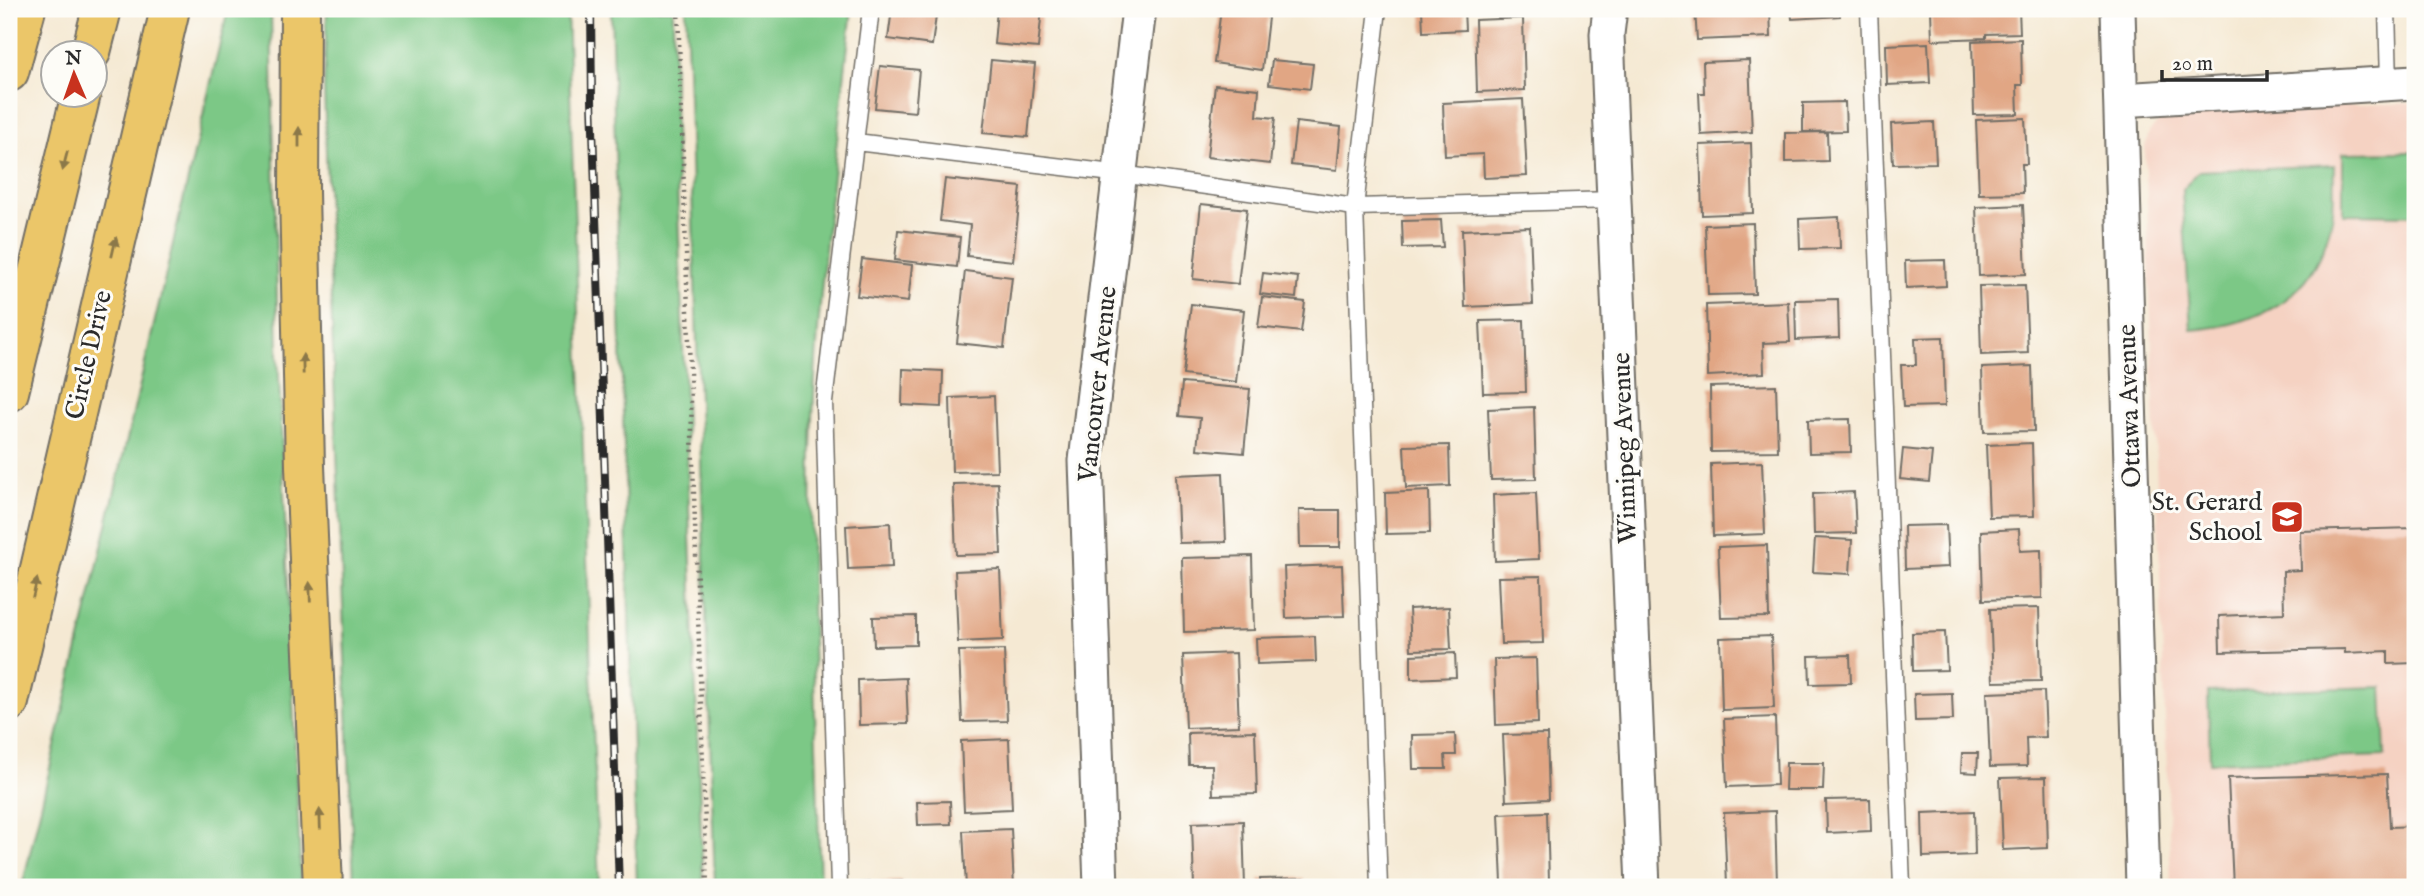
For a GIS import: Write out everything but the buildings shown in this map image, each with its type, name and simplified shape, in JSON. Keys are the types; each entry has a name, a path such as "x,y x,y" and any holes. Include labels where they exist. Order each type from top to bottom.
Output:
{"highway":[{"path":"9,72 26,9"},
{"path":"95,38 102,9"},
{"name":"Circle Drive","path":"9,702 170,9"},
{"path":"300,9 299,179 305,466 323,887"},
{"path":"9,392 78,108"}],"street":[{"name":"Vancouver Avenue","path":"1101,887 1086,461 1139,9"},
{"name":"Winnipeg Avenue","path":"1610,9 1607,34 1643,887"},
{"name":"Ottawa Avenue","path":"2118,9 2143,887"},
{"path":"2121,100 2402,83"}],"lane":[{"path":"839,887 824,402 871,9"},
{"path":"1378,9 1355,207 1379,887"},
{"path":"1869,9 1902,887"},
{"path":"2387,9 2402,83"},
{"path":"856,142 1121,174 1355,207 1614,200"}],"path":[{"path":"678,9 707,887"}],"shaded area":[{"name":"St. Gerard School","path":"2415,103 2415,887 2171,887 2145,147 2149,132 2163,117 2176,111"}],"green space":[{"path":"228,9 271,9 278,354 301,887 22,887"},
{"path":"327,9 567,9 599,887 354,887 324,88"},
{"path":"611,9 673,9 674,102 703,887 637,887"},
{"path":"686,9 852,9 827,230 814,397 812,561 820,887 715,887"},
{"path":"2415,152 2415,215 2343,214 2343,153"},
{"path":"2334,165 2333,212 2325,246 2314,268 2300,286 2264,313 2217,327 2191,330 2182,190 2199,171"},
{"path":"2382,687 2385,756 2210,762 2208,692"}],"railway":[{"path":"591,9 619,887"}],"place":[{"name":"St. Gerard School","path":"2287,517"}]}
